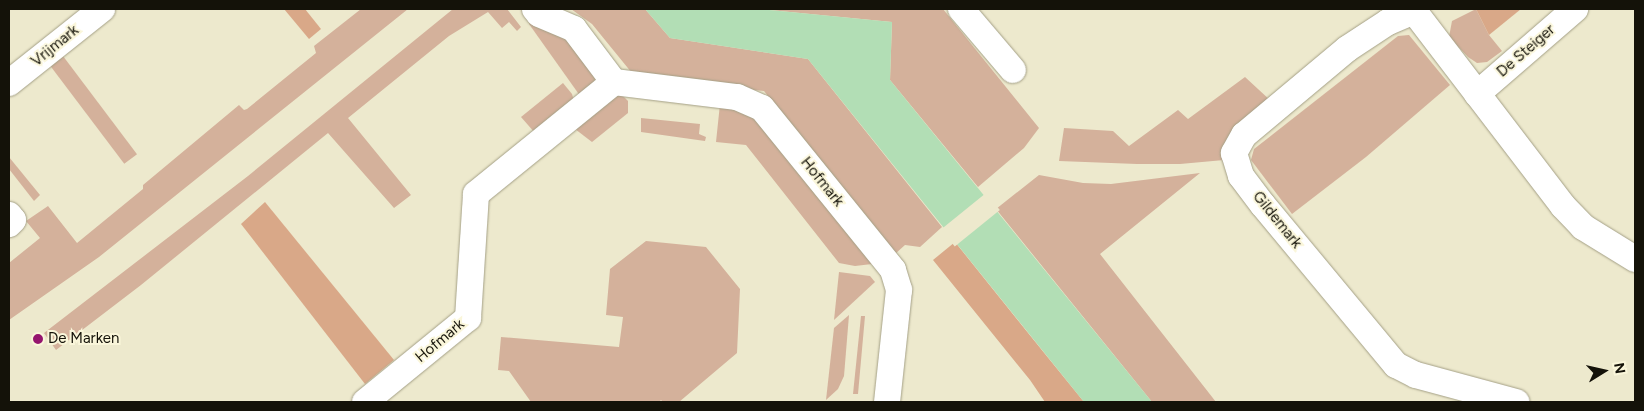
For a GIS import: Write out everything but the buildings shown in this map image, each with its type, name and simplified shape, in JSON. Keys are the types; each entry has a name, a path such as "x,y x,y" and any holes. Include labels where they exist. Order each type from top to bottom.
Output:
{"street":[{"name":"Vrijmark","path":"9,83 102,9"},
{"path":"535,9 539,14 574,30 614,82"},
{"path":"961,9 1013,70"},
{"name":"De Steiger","path":"1477,94 1575,9"},
{"name":"Gildemark","path":"1516,402 1416,375 1396,365 1241,176 1234,153 1244,135 1347,49 1388,22 1415,10 1563,206 1583,226 1635,259"},
{"name":"Hofmark","path":"365,402 468,318 476,194 614,82 737,97 762,108 893,270 899,290 887,402"},
{"path":"9,215 13,220 9,224"}],"shaded area":[{"path":"284,9 305,9 321,29 309,39"},
{"path":"361,9 408,9 99,257 9,320 9,263 40,238 26,221 48,206 77,243 143,189 143,185 239,105 244,110 247,109 316,53 314,46"},
{"path":"453,9 507,9 521,27 517,31 509,22 502,28 488,12 449,36 348,118 411,195 394,208 328,133 141,285 56,350 44,333 248,176"},
{"path":"571,9 645,9 670,38 808,59 942,227 920,247 905,245 895,254 764,91 636,78 592,24"},
{"path":"645,9 760,9 892,22 890,80 1152,402 1084,402 808,59 670,38"},
{"path":"760,9 943,9 1039,128 1024,148 978,187 890,80 892,22"},
{"path":"1476,9 1489,35 1502,51 1487,62 1477,63 1468,57 1449,37 1452,21"},
{"path":"1476,9 1521,9 1489,35"},
{"path":"531,21 563,33 595,78 594,86 583,100 529,24"},
{"path":"1409,35 1450,85 1366,157 1292,214 1251,160 1254,149 1398,36"},
{"path":"63,56 137,154 124,164 50,66"},
{"path":"1245,77 1271,101 1224,160 1180,164 1059,161 1064,128 1113,131 1129,146 1178,110 1188,119"},
{"path":"563,83 572,94 574,101 535,133 521,117"},
{"path":"622,95 628,101 628,113 592,142 575,129 611,96"},
{"path":"720,104 761,121 872,264 855,266 839,263 746,145 716,142"},
{"path":"641,118 700,124 699,134 706,137 705,141 641,132"},
{"path":"9,157 40,195 34,201 9,169"},
{"path":"1200,173 1100,254 1216,402 1152,402 996,209 1039,175 1083,183 1111,184"},
{"path":"265,202 394,360 365,384 241,224"},
{"path":"646,241 706,247 740,289 737,353 679,402 663,402 661,400 659,402 531,402 509,371 498,370 501,337 619,347 623,317 606,315 610,269"},
{"path":"955,242 1084,402 1045,402 1030,380 933,260"},
{"path":"839,272 870,276 875,282 834,320"},
{"path":"849,315 844,376 838,389 826,400 834,328"},
{"path":"861,316 865,316 858,394 853,394"}],"pier":[{"path":"986,193 1000,210 955,247 941,230"}],"place":[{"name":"De Marken","path":"38,339"}]}
